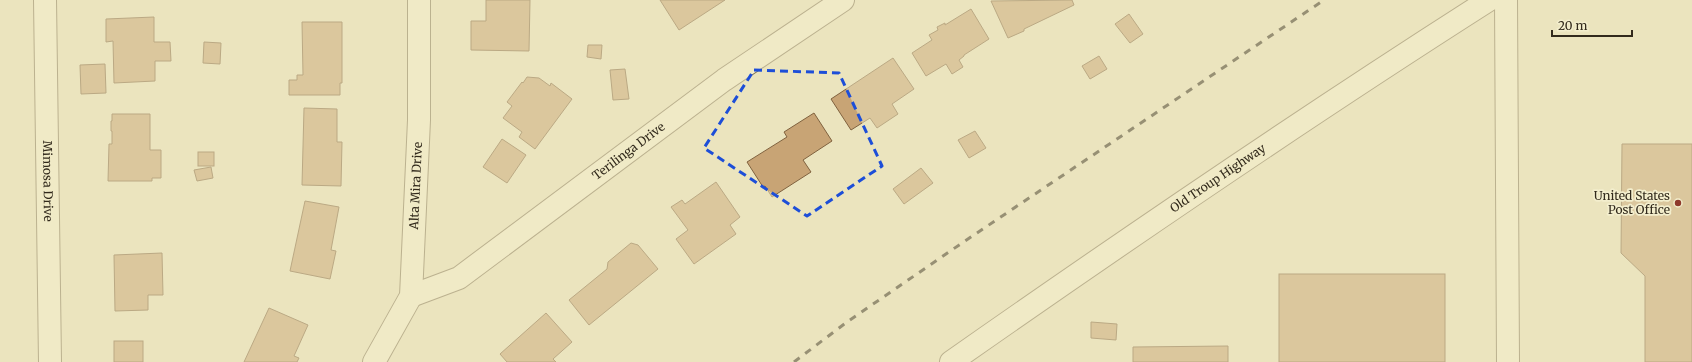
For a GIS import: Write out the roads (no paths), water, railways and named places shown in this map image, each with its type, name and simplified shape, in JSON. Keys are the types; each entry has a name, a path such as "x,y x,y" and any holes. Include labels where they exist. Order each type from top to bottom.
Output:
{"street":[{"name":"Mimosa Drive","path":"45,0 50,362"},
{"name":"Alta Mira Drive","path":"374,362 412,296 420,97 419,0"},
{"name":"Terilinga Drive","path":"412,296 459,278 724,80 843,0"},
{"name":"Old Troup Highway","path":"951,362 1064,283 1360,83 1489,0"},
{"path":"1506,0 1508,362"}],"railway":[{"path":"794,362 847,322 962,243 1324,0"}],"place":[{"name":"United States Post Office","path":"1678,203"}]}
